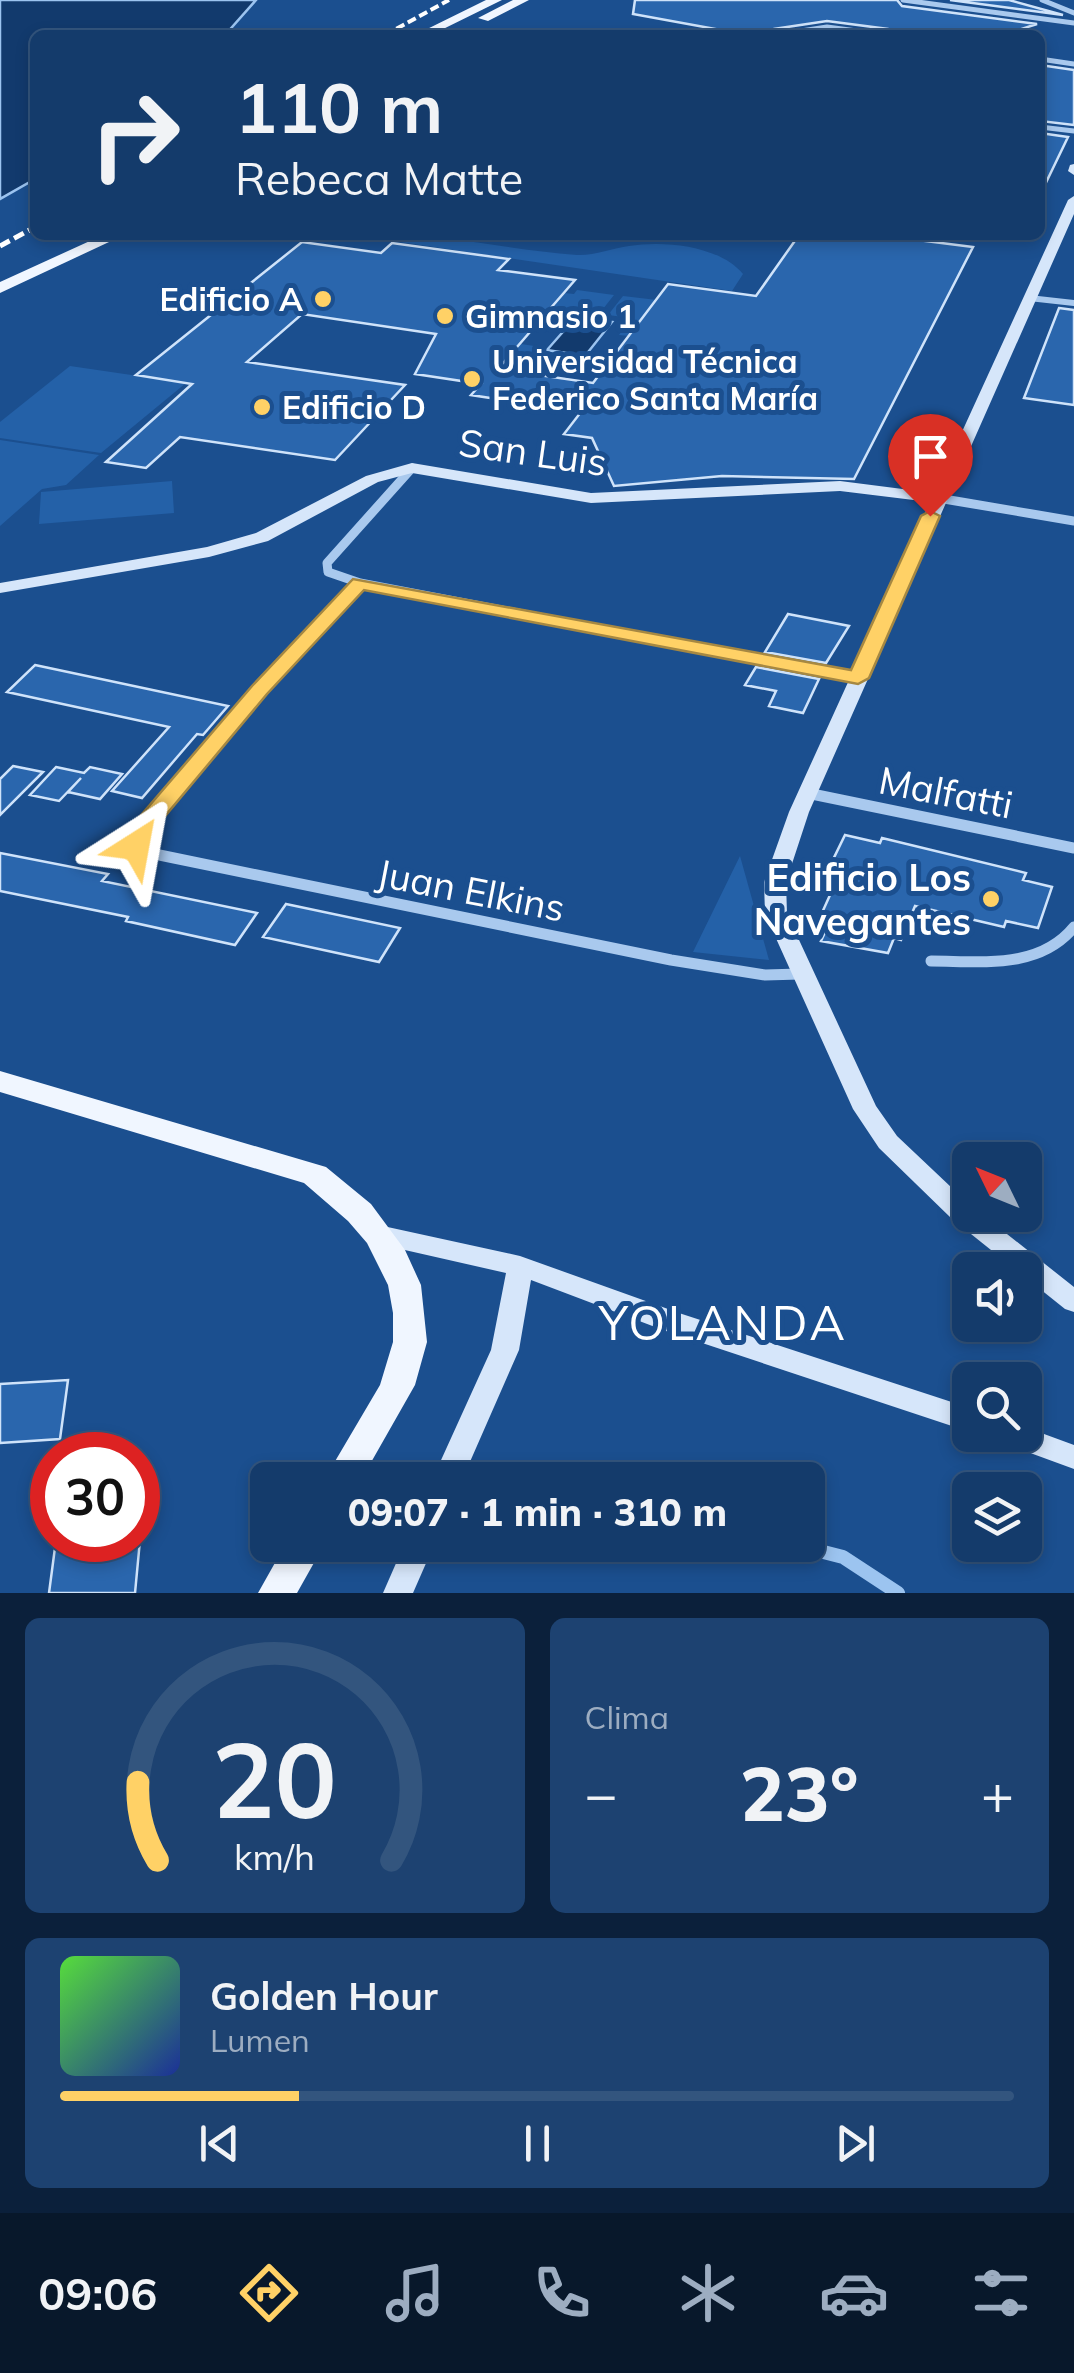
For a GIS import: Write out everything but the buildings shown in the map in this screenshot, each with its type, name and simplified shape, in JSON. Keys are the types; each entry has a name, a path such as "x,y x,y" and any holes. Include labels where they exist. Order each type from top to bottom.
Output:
{"main road":[{"path":"433,30 496,0"},
{"path":"459,30 523,0"},
{"path":"1074,200 807,793 775,882 776,914 800,974 865,1109 888,1142 960,1211 1074,1302"},
{"path":"0,270 64,240"},
{"path":"0,288 105,240"},
{"name":"San Luis","path":"0,588 209,552 262,537 372,480 412,468 592,498 840,486 938,498"},
{"path":"10,1087 315,1175 346,1196 382,1236 404,1287 408,1344 402,1373 352,1462"},
{"path":"382,1236 520,1266 673,1322 952,1414"},
{"path":"455,1462 504,1350 520,1266"},
{"path":"1042,1445 1074,1457"},
{"path":"277,1593 294,1562"},
{"path":"406,1590 414,1562"}],"street":[{"path":"903,0 1074,23"},
{"path":"1042,0 1074,12"},
{"path":"822,30 853,30"},
{"path":"1045,60 1074,64"},
{"path":"1045,127 1074,131"},
{"path":"1029,298 1074,303"},
{"path":"412,468 327,563 328,572 360,583 858,678"},
{"name":"San Luis","path":"938,498 1074,520"},
{"name":"Juan Elkins","path":"360,583 260,690 139,832 136,846 151,856 652,956 765,975 800,974"},
{"name":"Malfatti","path":"807,793 1074,848"},
{"path":"931,961 1009,959 1048,951 1068,938 1074,927"}],"shaded area":[{"path":"0,0 256,0 229,30 30,30 30,182 0,199"},
{"path":"386,240 458,240 577,255 643,244 691,247 721,257 743,274 732,291"},
{"path":"577,290 614,295 599,314 574,310 569,316 547,313 564,293 574,294"},
{"path":"623,296 674,302 629,336 619,335 631,318 608,315"},
{"path":"576,317 612,322 585,356 547,350"},
{"path":"521,344 541,347 536,354 559,358 544,376 499,369"},
{"path":"70,366 186,383 101,453 0,438 0,422"},
{"path":"0,440 99,455 66,485 42,489 0,526"},
{"path":"172,481 174,513 39,524 41,492"},
{"path":"740,856 769,960 693,952"}],"waterway":[{"path":"825,1552 843,1557 898,1593"}],"railway":[{"path":"394,30 449,0"},
{"path":"0,246 30,230"}],"place":[{"name":"Edificio A","path":"323,299"},
{"name":"Gimnasio 1","path":"445,316"},
{"name":"Universidad Técnica Federico Santa María","path":"472,379"},
{"name":"Edificio D","path":"262,407"},
{"name":"Edificio Los Navegantes","path":"991,899"}],"district":[{"name":"YOLANDA","path":"723,1322"}],"route":[{"path":"136,846 139,832 260,690 360,583 858,678 930,516"}]}
